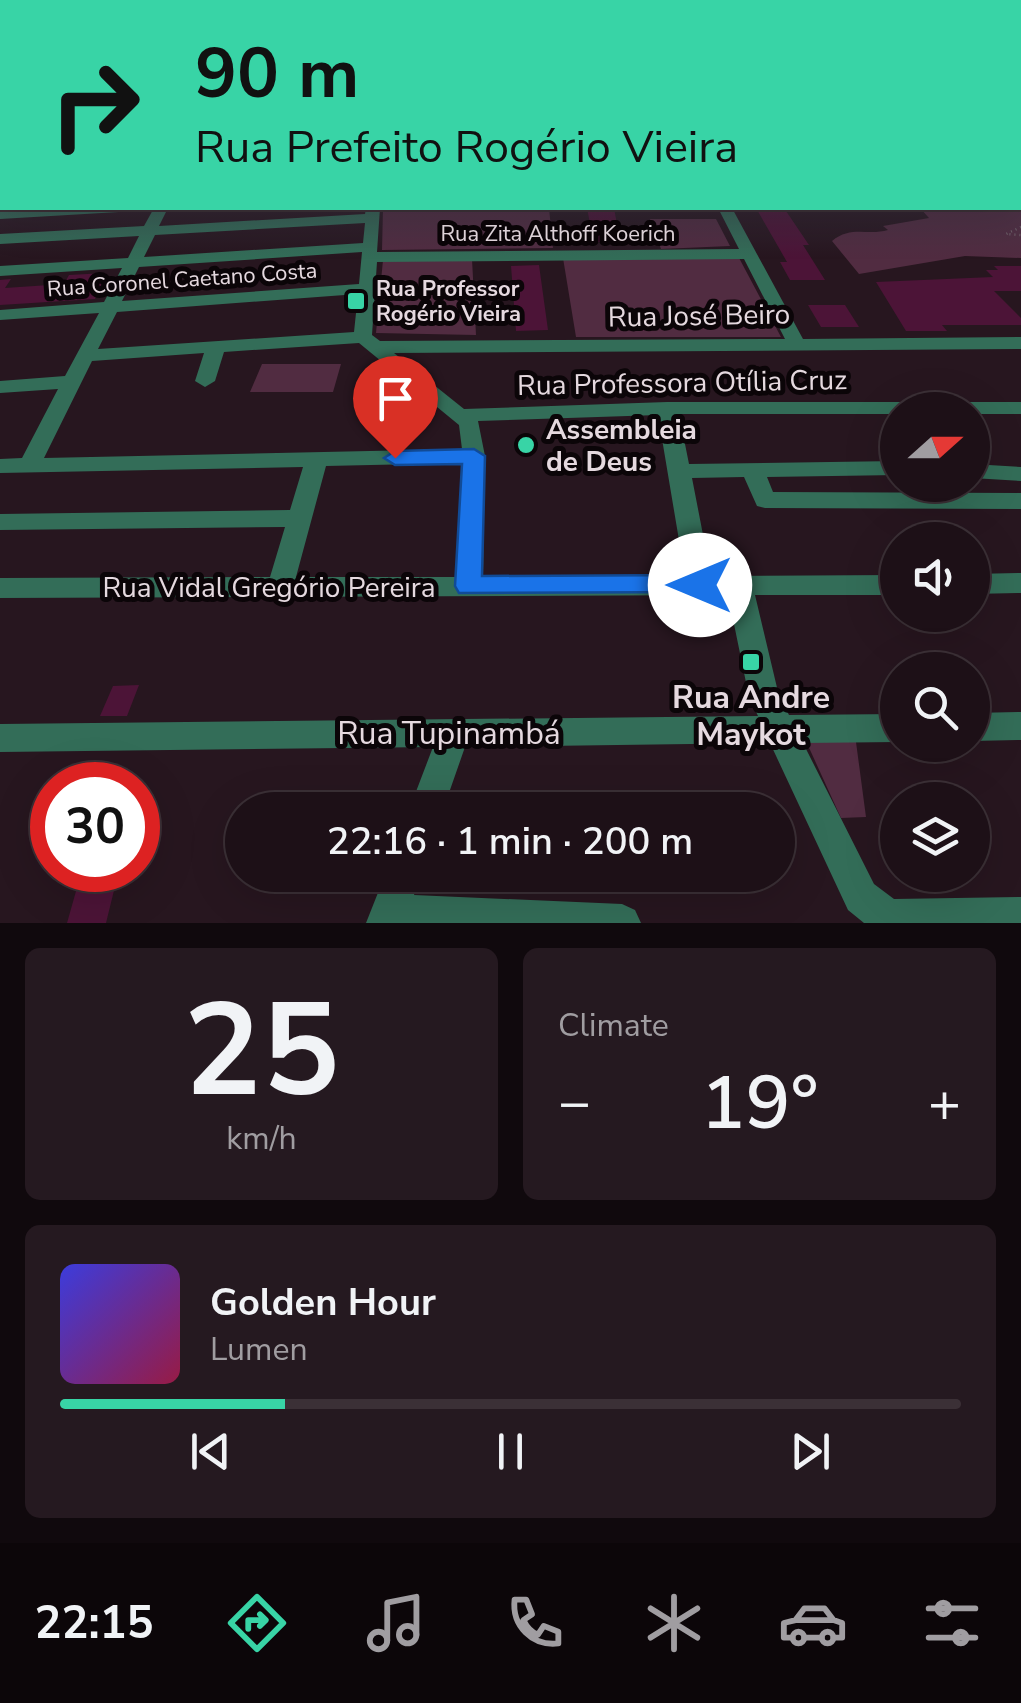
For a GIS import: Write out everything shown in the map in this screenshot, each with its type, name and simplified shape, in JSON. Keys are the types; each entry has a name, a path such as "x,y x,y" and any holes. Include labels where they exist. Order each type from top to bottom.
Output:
{"street":[{"path":"0,215 86,210"},
{"path":"29,466 159,210"},
{"path":"726,210 796,342"},
{"path":"0,239 372,213 367,288 370,342 464,415 474,456 469,586"},
{"path":"32,270 54,236"},
{"name":"Rua Zita Althoff Koerich","path":"0,272 369,252 749,254"},
{"name":"Rua Coronel Caetano Costa","path":"0,314 367,288"},
{"name":"Rua José Beiro","path":"85,356 216,346 370,342 1021,343"},
{"path":"204,381 216,346"},
{"path":"0,386 72,382"},
{"path":"667,408 700,585"},
{"name":"Rua Professora Otília Cruz","path":"464,415 667,408 1021,408"},
{"path":"0,466 474,456"},
{"path":"280,587 316,460"},
{"path":"681,472 880,468"},
{"path":"754,471 764,500 1021,501"},
{"path":"990,472 1021,474"},
{"path":"0,522 300,518"},
{"path":"739,583 750,650 780,731 861,897 888,918 966,921 1021,916"},
{"path":"990,584 1021,584"},
{"name":"Rua Vidal Gregório Pereira","path":"0,588 880,585"},
{"path":"990,727 1021,726"},
{"name":"Rua Tupinambá","path":"0,738 880,728"},
{"path":"433,792 454,733"},
{"path":"397,892 387,918 622,923"}],"path":[{"path":"1021,226 1006,234 1021,235"}],"shaded area":[{"path":"383,210 549,210 553,248 382,250"},
{"path":"922,210 1021,210 1021,258 965,256 859,274 832,241 846,233 881,232 888,230 883,226 929,218"},
{"path":"650,219 716,219 730,246 661,249"},
{"path":"738,256 781,337 576,337 563,258"},
{"path":"472,259 476,335 376,333 383,260"},
{"path":"262,364 341,364 333,392 250,392"},
{"path":"806,741 856,742 866,817 841,818"}],"building":[{"path":"587,210 614,210 618,230 635,230 638,242 576,242 575,229 591,229"},
{"path":"757,210 785,210 809,245 803,245 825,280 790,280 780,262 787,262"},
{"path":"539,265 548,330 516,331 511,266"},
{"path":"994,266 1021,266 1021,291 994,291 1021,318 1021,325 942,325 947,331 906,331 876,282 993,277 986,270 998,270"},
{"path":"106,273 95,299 0,305 0,280 11,279 5,288 64,284 69,275"},
{"path":"808,305 845,305 859,327 821,327"},
{"path":"139,685 127,716 100,716 113,686"},
{"path":"76,892 114,892 106,923 67,923"}],"place":[{"name":"Rua Professor Rogério Vieira","path":"356,301"},
{"name":"Assembleia de Deus","path":"526,445"},
{"name":"Rua Andre Maykot","path":"751,662"}],"route":[{"path":"395,458 474,456 469,586 700,585"}]}
